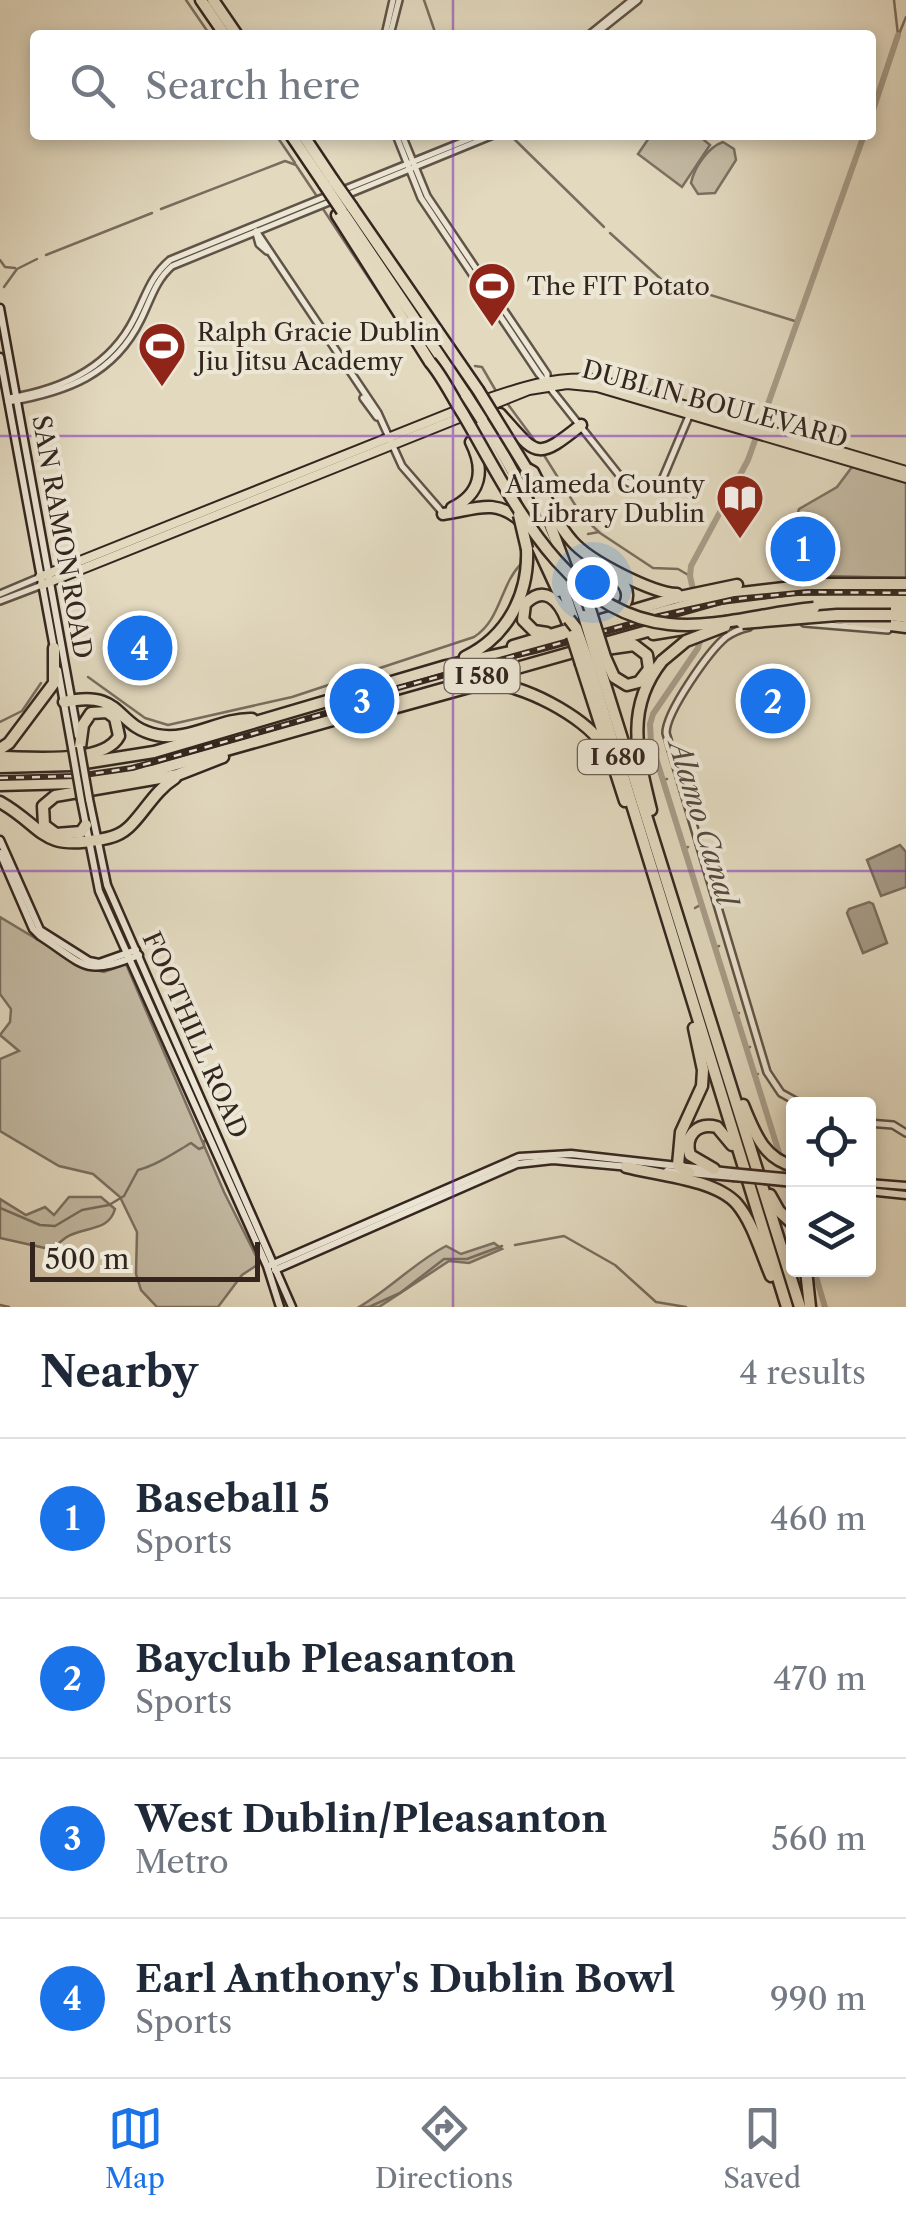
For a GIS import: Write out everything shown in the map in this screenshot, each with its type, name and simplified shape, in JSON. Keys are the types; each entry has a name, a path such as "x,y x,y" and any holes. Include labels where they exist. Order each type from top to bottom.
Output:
{"highway":[{"path":"201,0 221,30"},
{"path":"213,0 233,30"},
{"name":"I 680","path":"295,140 329,182 333,197 478,389 526,468 538,490 574,620"},
{"name":"I 680","path":"307,140 344,211 434,359 464,398 530,501 555,561 574,620 623,740 729,1080 785,1307"},
{"path":"344,211 366,263 434,359 533,530 576,580 604,602 642,619 680,625 819,609 906,620"},
{"path":"434,359 479,458 478,482 469,497 443,514"},
{"path":"478,389 501,400 520,438 537,450 559,443 581,425"},
{"path":"446,666 482,648 510,619 525,584 527,550 513,496 478,421"},
{"path":"526,468 579,549 650,588 683,598"},
{"path":"538,490 587,600"},
{"path":"443,514 486,505 505,509 520,520 542,553 574,620"},
{"path":"606,618 625,606 627,590 611,576 598,578 590,586 587,600 593,661 616,777"},
{"path":"704,594 775,582 818,584"},
{"name":"I 580","path":"726,594 818,584 906,587"},
{"name":"I 580","path":"0,767 51,767 173,748 446,666 533,647 683,598 804,588 906,587"},
{"path":"558,631 530,629 522,615 528,600 539,594 551,596 574,620"},
{"path":"472,660 558,631 683,598"},
{"name":"I 580","path":"0,785 113,779 711,612 792,601 906,600"},
{"path":"663,869 635,736 642,694 662,661 686,640 726,626 803,617 891,615 906,620"},
{"path":"612,639 715,624 810,616 906,620"},
{"path":"351,714 419,702 628,644 644,650 649,669 639,682 622,683 593,661"},
{"path":"0,749 50,689 55,674 54,648"},
{"name":"I 680","path":"593,661 688,988 752,1174 806,1305"},
{"path":"477,686 512,685 586,726 600,740 642,849 647,852"},
{"path":"68,701 103,700 142,729 161,736 184,734 241,718 263,720"},
{"path":"0,757 48,758 105,750 119,736 115,718 106,712 91,714 76,748"},
{"path":"86,825 81,832 56,834 44,825 43,806 55,796 177,775 247,744"},
{"path":"0,802 52,841 93,841 124,832 158,790 177,775"},
{"path":"688,988 703,1078 700,1094 682,1132 678,1165 689,1173"},
{"path":"729,1080 736,1084 760,1141 775,1159 786,1163"},
{"path":"714,1169 698,1162 688,1150 689,1137 701,1126 711,1125 724,1133 786,1219"},
{"path":"626,1167 708,1186 734,1201 746,1218 785,1307"},
{"path":"806,1277 806,1305"}],"main road":[{"name":"SAN RAMON ROAD","path":"0,308 14,384 12,399"},
{"name":"SAN RAMON ROAD","path":"0,356 12,399 80,774"},
{"name":"DUBLIN BOULEVARD","path":"45,580 549,382 596,379 690,411 906,474"},
{"name":"DUBLIN BOULEVARD","path":"549,382 597,387 690,411"},
{"name":"SAN RAMON ROAD","path":"45,580 54,648 68,701"},
{"name":"FOOTHILL ROAD","path":"80,774 98,888 292,1307"},
{"name":"FOOTHILL ROAD","path":"85,799 86,825 107,885 272,1268 280,1307"},
{"path":"0,840 40,930 90,961 107,962 138,953"},
{"path":"0,853 33,929 40,936 92,968 104,968 129,956"},
{"path":"272,1268 519,1157 571,1154 732,1174"},
{"path":"272,1268 517,1164 554,1160 786,1179"},
{"path":"876,1184 906,1186"},
{"path":"876,1192 906,1195"}],"street":[{"path":"388,30 396,0"},
{"path":"598,30 635,0"},
{"path":"395,169 400,164 400,140"},
{"path":"402,140 412,180 493,305 539,374 623,480 634,486 650,487 662,480 690,411"},
{"path":"389,178 467,140"},
{"path":"12,399 69,388 95,374 133,334 162,274 183,260 395,169 480,140"},
{"path":"401,150 549,382"},
{"path":"408,153 424,158"},
{"path":"12,399 48,390 94,367 120,341 151,279 169,261 389,178 404,175 412,180"},
{"path":"255,228 256,238 380,419 402,466 443,514"},
{"path":"493,305 503,308"},
{"path":"114,358 120,341"},
{"path":"14,384 22,391 48,390"},
{"path":"560,398 562,390 573,384"},
{"name":"DUBLIN BOULEVARD","path":"0,598 45,580"},
{"path":"790,1097 781,1092 768,1072 676,774 666,722 717,646 741,629 811,622 906,620"},
{"path":"876,1124 906,1132"}],"shaded area":[{"path":"648,140 704,140 710,145 682,187 638,154"},
{"path":"723,142 734,149 736,160 715,193 698,194 691,183 695,171 707,153"},
{"path":"852,467 906,482 906,578 828,576 820,554 799,562 785,531 794,526 799,509 837,487"},
{"path":"900,845 906,852 906,887 881,896 867,860"},
{"path":"869,902 887,943 863,953 847,913"},
{"path":"0,917 85,968 104,972 126,964 224,1192 257,1258 257,1265 242,1275 218,1307 157,1307 141,1290 136,1274 137,1232 120,1197 93,1174 59,1166 0,1131 0,1059 19,1051 0,1035 10,1022 11,1009 0,994"},
{"path":"69,1197 101,1197 115,1209 104,1224 70,1235 54,1250 0,1238 0,1199 26,1215 45,1207 54,1215"},
{"path":"494,1243 502,1249 469,1263 449,1261 379,1307 359,1307 446,1246 461,1254"}],"waterway":[{"path":"186,0 207,30"},
{"path":"424,0 434,30"},
{"path":"894,0 898,35"},
{"path":"899,34 906,17"},
{"name":"Alamo Canal","path":"876,101 898,35"},
{"path":"279,140 295,163"},
{"path":"515,140 604,227"},
{"name":"Alamo Canal","path":"699,617 691,566 748,460 862,140"},
{"path":"161,209 285,161 296,165 316,195"},
{"path":"323,209 419,354"},
{"path":"46,255 152,213"},
{"path":"610,233 662,280 798,322"},
{"path":"4,287 17,269 37,259"},
{"path":"0,260 5,267 15,268"},
{"path":"475,366 482,367 496,391"},
{"path":"507,403 538,445"},
{"path":"542,452 582,516 600,533 653,568 678,569 690,576"},
{"path":"588,534 599,532"},
{"path":"88,677 145,718 168,725 292,697 474,637 490,621 521,564"},
{"name":"Alamo Canal","path":"702,634 698,648 653,714 651,742 790,1187"},
{"path":"0,722 22,711 41,683"},
{"name":"Alamo Canal","path":"662,780 667,779"},
{"name":"Alamo Canal","path":"683,849 688,847"},
{"path":"695,908 700,905"},
{"name":"Alamo Canal","path":"714,948 719,946"},
{"name":"Alamo Canal","path":"746,1048 750,1047"},
{"path":"0,1208 40,1225 55,1226 82,1210 109,1205 124,1196 138,1170 191,1143 199,1149 204,1147 204,1141"},
{"path":"515,1245 564,1236 615,1265 656,1302 686,1307"},
{"path":"369,1307 400,1293 444,1259 467,1259 502,1246"},
{"name":"Alamo Canal","path":"816,1277 825,1307"},
{"path":"0,1305 9,1307"}],"railway":[{"path":"383,692 735,599 808,592 906,593"},
{"path":"0,778 77,776 132,768 340,709"}],"place":[{"name":"The FIT Potato","path":"492,328"},
{"name":"Ralph Gracie Dublin Jiu Jitsu Academy","path":"162,388"},
{"name":"Alameda County Library Dublin","path":"740,540"},
{"name":"Baseball 5","path":"803,549"},
{"name":"Earl Anthony's Dublin Bowl","path":"140,648"},
{"name":"West Dublin/Pleasanton","path":"362,701"},
{"name":"Bayclub Pleasanton","path":"773,701"}]}
